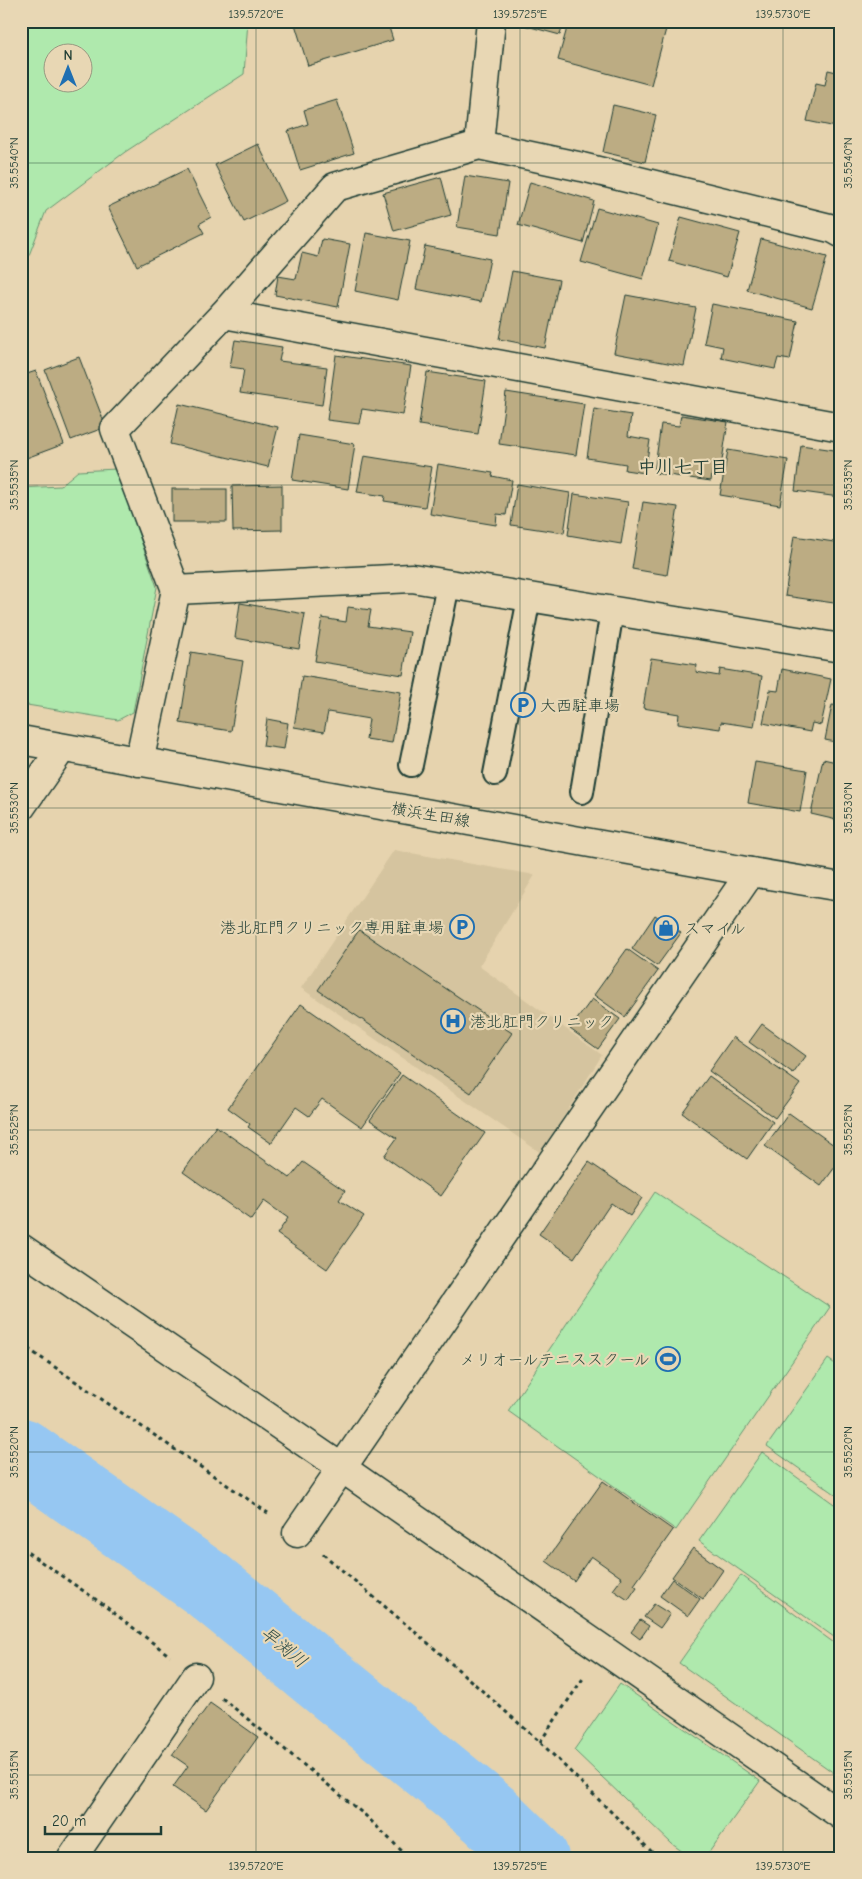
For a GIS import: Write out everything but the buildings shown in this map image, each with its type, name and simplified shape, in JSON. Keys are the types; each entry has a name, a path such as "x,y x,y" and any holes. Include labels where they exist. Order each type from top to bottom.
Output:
{"street":[{"path":"479,145 492,21"},
{"path":"139,762 176,590 114,429 224,314 335,187 479,145 582,167 834,229 841,233"},
{"path":"224,314 841,427"},
{"path":"176,590 412,578 841,648"},
{"name":"横浜生田線","path":"21,740 841,887"},
{"path":"21,807 62,748"},
{"path":"297,1533 751,872"},
{"path":"21,1248 342,1468 841,1815"},
{"path":"72,1858 196,1677"}],"lane":[{"path":"411,764 448,585"},
{"path":"495,774 528,598"},
{"path":"582,792 612,611"}],"path":[{"path":"21,1344 297,1533 435,1649 540,1742 658,1858"},
{"path":"540,1742 603,1650"}],"shaded area":[{"name":"港北肛門クリニック","path":"394,850 535,875 479,966 602,1055 541,1153 301,988"}],"green space":[{"path":"21,21 248,21 244,74 125,152 46,211 21,276"},
{"path":"116,469 157,587 133,712 118,720 21,704 21,488 60,486 78,471"},
{"name":"メリオールテニススクール","path":"655,1192 830,1307 676,1530 508,1411"},
{"path":"828,1359 841,1368 841,1498 767,1446"},
{"path":"762,1452 841,1509 841,1642 699,1541"},
{"path":"741,1575 841,1648 841,1778 679,1663"},
{"path":"620,1684 760,1781 705,1858 691,1858 672,1844 574,1750"}],"waterway":[{"name":"早渕川","path":"21,1453 207,1584 490,1815 534,1858"}],"place":[{"name":"大西駐車場","path":"523,705"},
{"name":"港北肛門クリニック専用駐車場","path":"462,927"},
{"name":"スマイル","path":"666,928"},
{"name":"港北肛門クリニック","path":"453,1021"},
{"name":"メリオールテニススクール","path":"668,1359"}],"district":[{"name":"中川七丁目","path":"683,467"}]}
